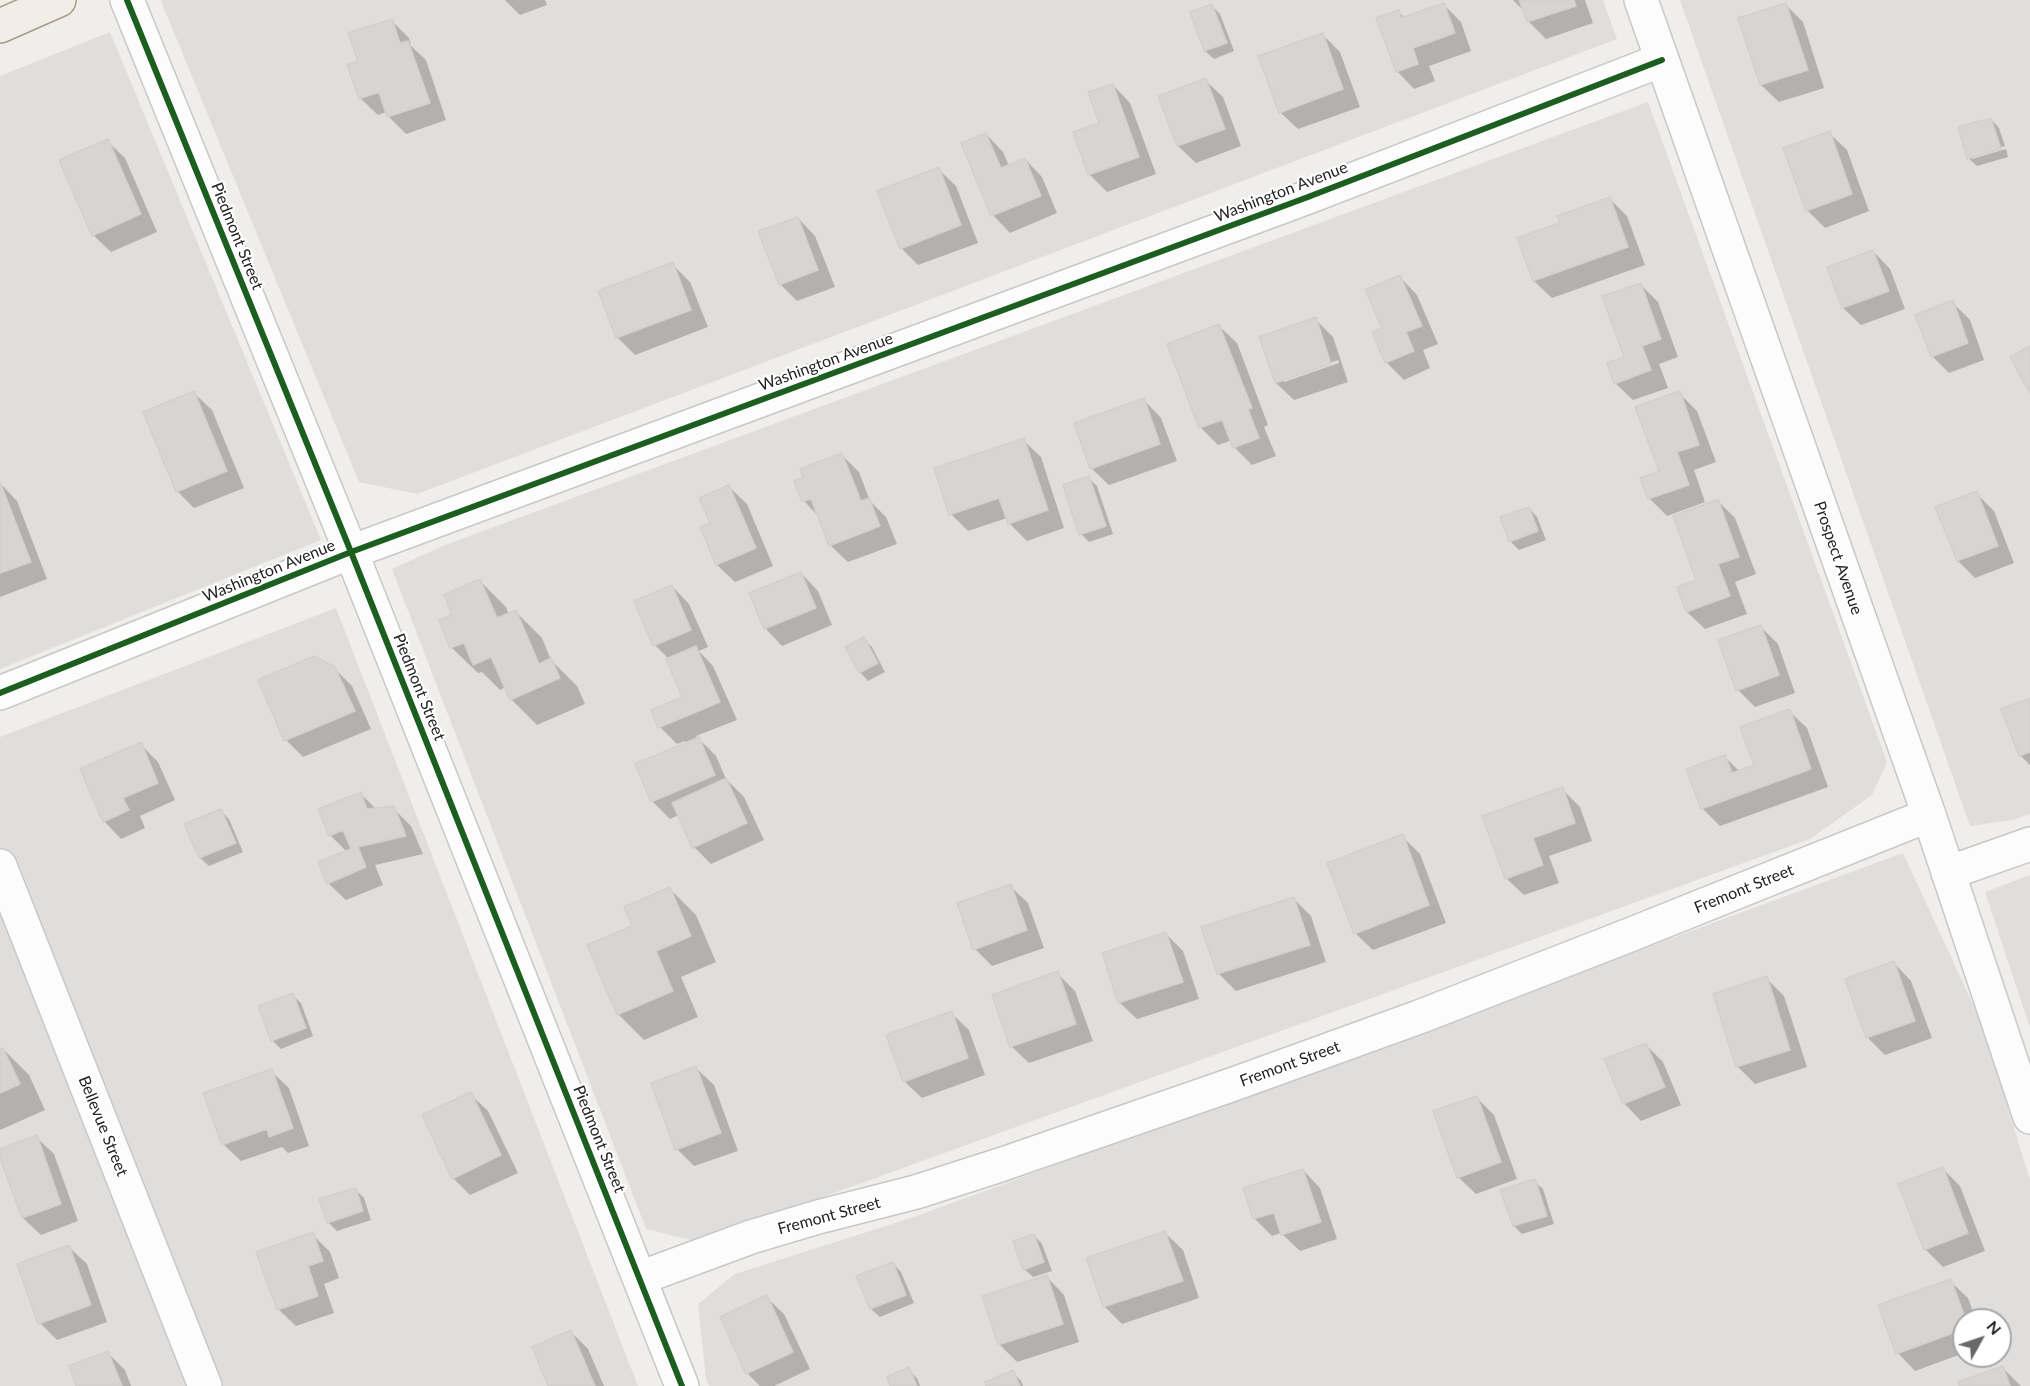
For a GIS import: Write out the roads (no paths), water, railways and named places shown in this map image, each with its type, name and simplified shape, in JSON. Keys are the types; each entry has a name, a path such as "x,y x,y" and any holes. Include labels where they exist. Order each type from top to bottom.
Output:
{"main road":[{"path":"0,26 59,0"}],"street":[{"name":"Piedmont Street","path":"127,0 351,552 682,1386"},
{"name":"Prospect Avenue","path":"1641,0 1929,815 2030,1117"},
{"name":"Washington Avenue","path":"0,693 351,552 1308,197 1662,60"},
{"name":"Fremont Street","path":"640,1278 751,1237 916,1192 1000,1166 1232,1086 1452,1004 1929,815"},
{"path":"1948,873 2030,844"},
{"name":"Bellevue Street","path":"0,866 205,1386"}]}
